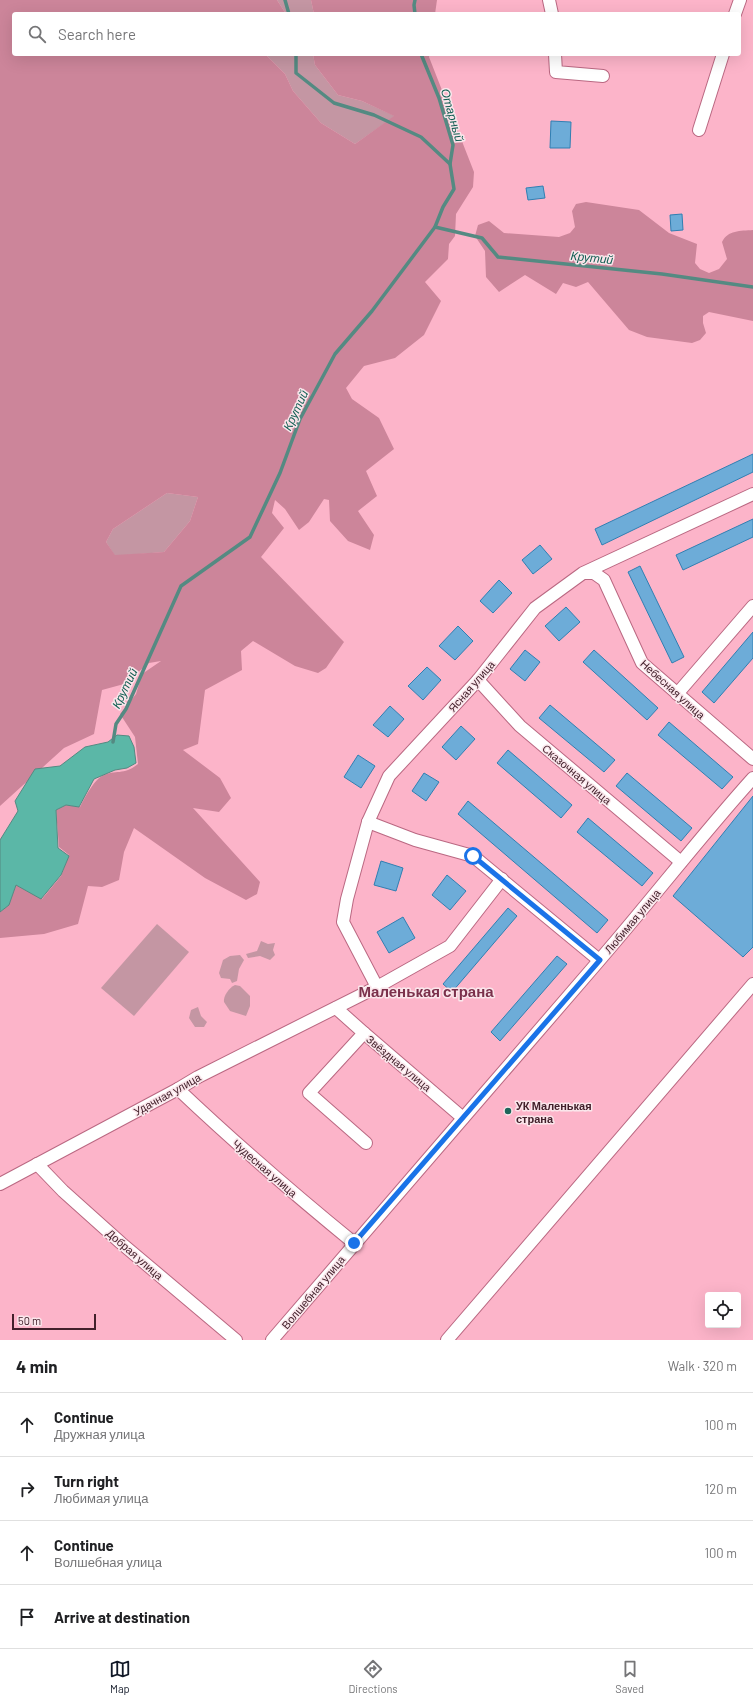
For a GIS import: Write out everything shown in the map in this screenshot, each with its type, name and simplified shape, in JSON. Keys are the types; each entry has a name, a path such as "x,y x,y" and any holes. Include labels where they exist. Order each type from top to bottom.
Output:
{"street":[{"path":"549,0 552,12"},
{"path":"736,12 740,0"},
{"path":"556,56 556,72 603,76"},
{"path":"699,130 722,56"},
{"name":"Ясная улица","path":"377,986 343,922 347,899 368,822 389,776 478,680 535,608 583,573 753,494"},
{"name":"Небесная улица","path":"583,573 594,573 604,580 642,663 753,759"},
{"path":"677,694 753,606"},
{"name":"Сказочная улица","path":"478,680 520,726 681,862"},
{"name":"Любимая улица","path":"463,1118 600,960 721,813 753,778"},
{"path":"368,822 415,840 473,856 600,960"},
{"name":"Удачная улица","path":"0,1184 198,1077 336,1008 450,946 502,879"},
{"path":"447,1340 753,984"},
{"name":"Звёздная улица","path":"336,1008 463,1118"},
{"path":"364,1033 309,1093 366,1143"},
{"name":"Чудесная улица","path":"178,1089 311,1208 354,1243"},
{"name":"Волшебная улица","path":"272,1340 463,1118"},
{"name":"Добрая улица","path":"37,1164 62,1191 236,1340"}],"shaded area":[{"path":"0,0 277,0 285,12 12,12 12,56 267,56 285,74 293,91 321,123 355,144 394,116 362,101 338,95 315,65 313,56 429,56 474,172 473,187 456,214 455,236 449,244 448,259 425,282 441,301 424,335 395,358 364,366 346,388 352,399 379,418 394,449 366,471 377,496 358,511 374,535 370,550 348,541 330,521 329,500 324,499 309,522 299,530 285,509 275,500 272,513 284,528 261,557 344,642 326,668 318,673 295,666 253,641 241,651 242,670 205,690 198,744 183,750 220,778 231,798 219,812 193,808 260,882 257,894 246,900 205,878 134,828 124,852 119,880 102,887 88,886 78,924 44,934 0,938 0,912 9,905 16,885 42,899 61,876 69,855 59,847 56,810 66,805 80,807 99,778 107,774 128,770 138,764 135,737 120,714 136,694 142,674 161,661 149,663 124,684 102,690 94,734 64,748 0,806","holes":["167,493 198,497 190,521 164,552 115,555 106,542 113,529"]},
{"path":"277,0 311,0 314,12 285,12"},
{"path":"311,0 437,0 435,12 314,12"},
{"path":"267,56 313,56 315,65 338,95 362,101 395,116 355,144 321,123 293,91 285,74"},
{"path":"586,202 639,210 669,233 697,244 695,263 700,269 709,273 719,269 727,259 722,242 728,235 735,232 753,230 753,321 709,312 703,316 703,323 706,333 700,340 692,343 647,337 629,330 588,282 576,287 563,283 556,294 525,275 499,292 486,277 485,251 475,236 478,225 489,221 504,233 559,237 570,233 575,227 572,211 576,204"},
{"path":"167,493 198,497 190,521 164,552 115,556 106,542 113,529"},
{"path":"117,735 129,736 134,747 136,763 127,768 115,770 94,779 79,807 66,805 56,810 58,848 69,856 61,875 41,899 16,885 9,905 0,912 0,840 18,811 15,801 35,769 60,766 85,747 108,742"},
{"path":"157,924 189,952 134,1016 101,988"},
{"path":"261,941 268,944 275,943 273,950 275,955 270,960 260,956 248,958 246,954 257,951"},
{"path":"240,955 244,960 239,969 237,981 232,983 230,979 221,978 219,973 223,960 230,956"},
{"path":"235,985 240,986 250,996 250,1006 246,1016 230,1011 224,1002 224,997 227,992"},
{"path":"198,1007 201,1016 207,1022 204,1027 195,1027 189,1018 191,1010"}],"building":[{"path":"551,121 571,122 570,148 550,148"},
{"path":"543,186 545,198 528,200 526,188"},
{"path":"682,214 683,230 671,231 670,215"},
{"path":"753,454 753,472 602,545 595,529"},
{"path":"753,519 753,537 683,570 676,555"},
{"path":"540,545 552,559 533,574 522,560"},
{"path":"640,566 684,657 672,663 628,572"},
{"path":"499,580 512,593 493,613 480,601"},
{"path":"566,607 580,622 559,641 545,626"},
{"path":"458,626 473,641 455,660 439,646"},
{"path":"753,632 753,658 714,703 702,692"},
{"path":"525,650 540,662 525,681 510,669"},
{"path":"594,650 658,708 647,720 583,662"},
{"path":"427,667 441,680 423,700 408,686"},
{"path":"550,705 615,760 604,772 539,718"},
{"path":"390,706 404,719 388,737 373,725"},
{"path":"669,722 733,777 722,789 658,735"},
{"path":"461,726 475,739 456,760 442,747"},
{"path":"508,750 572,805 561,818 497,763"},
{"path":"358,755 375,766 361,788 344,777"},
{"path":"424,773 439,782 426,801 412,791"},
{"path":"627,773 692,828 681,841 616,786"},
{"path":"753,796 753,947 743,957 673,896"},
{"path":"468,801 608,920 597,933 458,814"},
{"path":"588,818 653,873 642,886 577,832"},
{"path":"381,861 403,868 396,891 374,885"},
{"path":"447,875 466,891 450,910 432,895"},
{"path":"508,908 517,916 452,992 443,984"},
{"path":"403,917 415,938 389,953 377,932"},
{"path":"557,956 567,964 500,1041 491,1032"}],"waterway":[{"path":"285,0 288,12"},
{"name":"Отарный","path":"415,0 415,12"},
{"path":"296,56 296,73 334,103 374,115 421,137 450,164"},
{"name":"Отарный","path":"422,56 439,98 453,145 450,164 454,189 443,207 435,227"},
{"name":"Крутий","path":"113,742 116,724 126,709 181,586 250,537 280,473 300,419 335,354 372,311 435,227 482,238 498,257 662,274 753,287"}],"place":[{"name":"УК Маленькая страна","path":"508,1111"}],"district":[{"name":"Маленькая страна","path":"426,991"}],"route":[{"path":"354,1243 600,960 473,856"}]}
